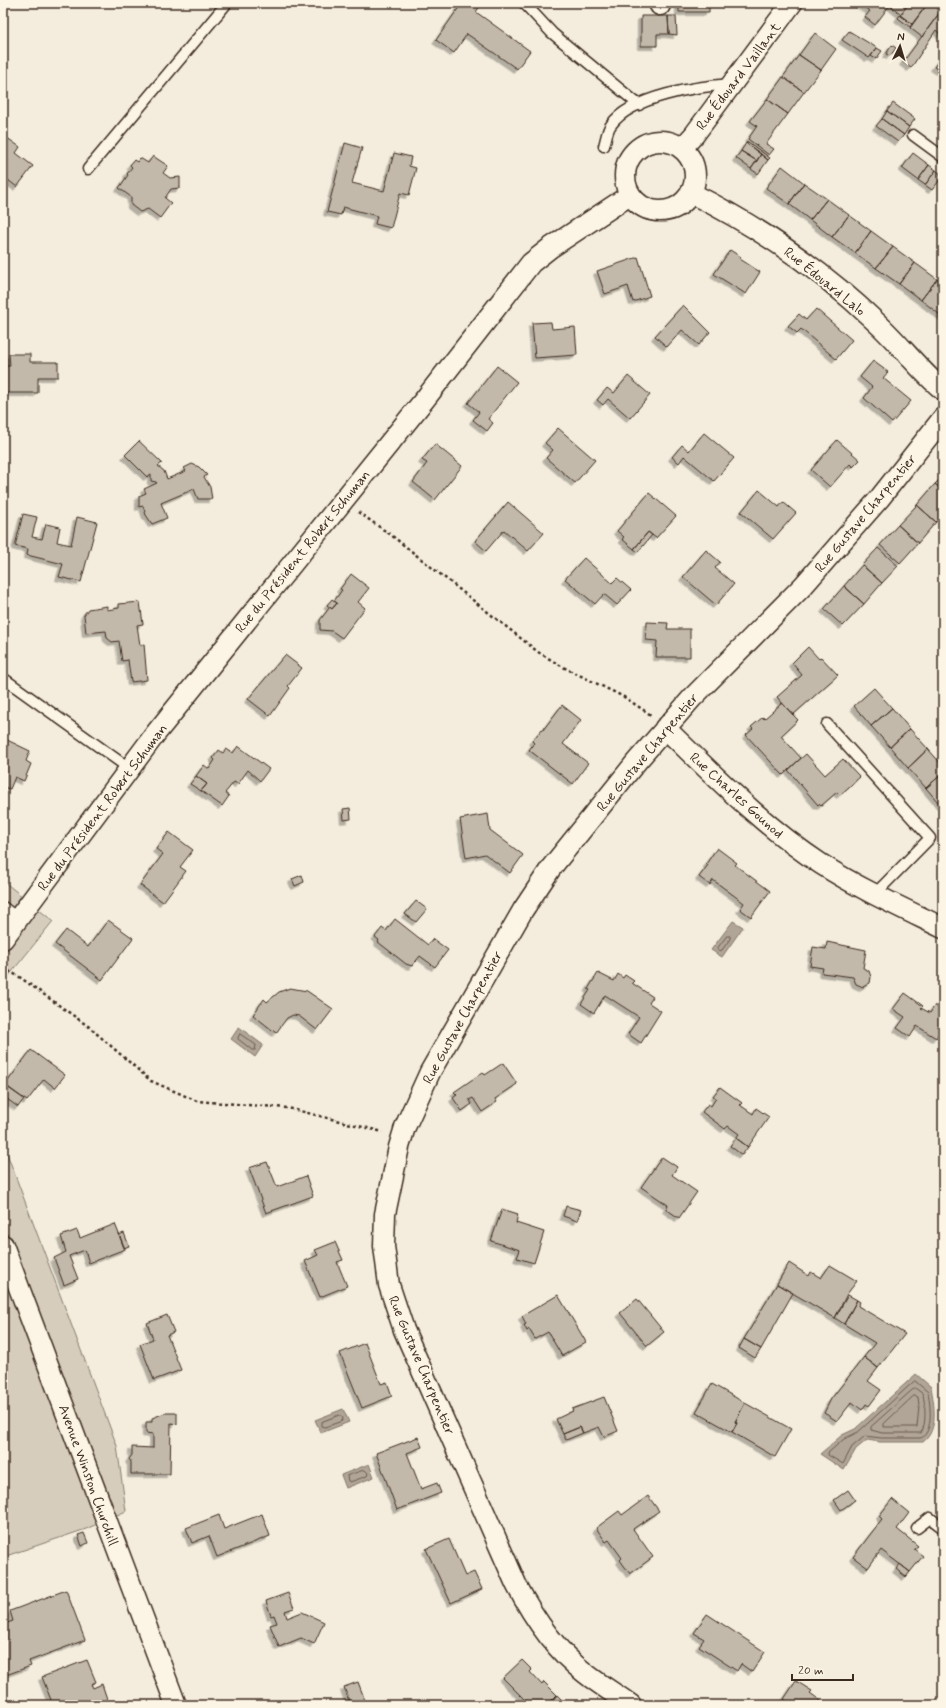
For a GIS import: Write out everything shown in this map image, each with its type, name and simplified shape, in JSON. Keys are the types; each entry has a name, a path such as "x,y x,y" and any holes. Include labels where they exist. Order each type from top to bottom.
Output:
{"street":[{"name":"Rue Édouard Vaillant","path":"682,148 694,135 792,3"},
{"path":"661,141 672,143 682,148 690,158 694,169 694,181 691,193 676,207 661,211 646,208 630,195 625,179 626,169 630,158 636,150 651,142 661,141"},
{"name":"Rue Édouard Lalo","path":"691,193 760,231 804,262 874,320 943,390"},
{"name":"Rue du Président Robert Schuman","path":"3,939 11,913 130,769 342,501 425,399 531,263 550,248 630,195"},
{"name":"Rue Gustave Charpentier","path":"627,1702 597,1682 574,1663 552,1640 530,1609 516,1584 402,1323 390,1285 384,1246 385,1214 388,1194 402,1136 430,1072 531,897 665,728 692,698 803,586 883,494 943,418"},
{"name":"Rue Charles Gounod","path":"665,728 740,801 773,829 822,865 874,895 943,928"},
{"name":"Avenue Winston Churchill","path":"3,1245 176,1705"}],"lane":[{"path":"88,169 227,3"},
{"path":"524,3 552,33 639,105"},
{"path":"604,146 610,125 627,110 672,92 708,85 732,84"},
{"path":"913,135 943,157"},
{"path":"3,678 130,769"},
{"path":"827,724 930,838 874,895"},
{"path":"917,1528 930,1518 943,1528"}],"path":[{"path":"342,501 391,535 538,652 563,667 633,702 665,728"},
{"path":"3,968 18,976 88,1026 151,1081 197,1101 288,1108 402,1136"}],"shaded area":[{"path":"3,881 53,921 3,983"},
{"path":"3,1143 117,1446 126,1511 86,1529 6,1556 3,1559"}],"water":[{"path":"733,921 743,927 722,957 711,950"},
{"path":"239,1027 263,1045 255,1057 231,1039"},
{"path":"916,1374 931,1387 934,1409 931,1431 923,1442 880,1442 867,1440 856,1449 844,1470 820,1454 842,1435 855,1429"},
{"path":"343,1409 349,1422 321,1433 315,1420"},
{"path":"369,1464 374,1477 346,1488 341,1475"}],"building":[{"path":"462,3 482,3 476,12 530,51 517,69 467,34 454,53 436,40"},
{"path":"679,3 709,3 709,12 679,12"},
{"path":"858,3 887,3 890,5 875,25 865,17 870,11"},
{"path":"894,3 909,3 901,14 891,6"},
{"path":"909,3 928,3 912,24 900,15"},
{"path":"928,3 938,3 943,8 922,37 910,28"},
{"path":"943,8 943,33 941,35 936,30 911,68 903,62"},
{"path":"900,15 912,24 910,27 898,18"},
{"path":"641,16 668,16 669,34 657,34 657,46 641,46"},
{"path":"668,16 676,16 677,35 669,34"},
{"path":"849,31 877,48 869,58 842,40"},
{"path":"815,33 836,49 821,70 799,55"},
{"path":"892,45 896,48 890,56 886,54"},
{"path":"877,48 882,51 876,59 871,56"},
{"path":"799,55 821,70 804,92 783,77"},
{"path":"943,55 943,73 934,67"},
{"path":"783,77 804,92 788,114 767,99"},
{"path":"767,99 788,114 766,144 774,149 769,155 748,139 757,126 750,121"},
{"path":"893,103 915,119 909,127 887,111"},
{"path":"887,111 909,127 904,135 882,119"},
{"path":"882,119 904,135 898,142 876,126"},
{"path":"3,135 20,147 16,153 33,166 17,187 3,176"},
{"path":"748,142 770,158 768,160 746,143"},
{"path":"345,143 362,148 352,183 384,191 394,153 411,157 409,166 416,168 409,195 400,193 391,228 375,224 377,216 343,207 341,215 327,212"},
{"path":"746,143 761,154 757,161 741,151"},
{"path":"741,151 757,161 751,169 736,158"},
{"path":"913,153 929,165 918,180 902,168"},
{"path":"761,154 768,160 758,174 751,169"},
{"path":"153,156 168,166 163,173 170,178 180,177 180,188 171,189 165,198 171,203 160,218 148,209 140,212 131,205 131,197 119,188 128,175 127,174 132,167 130,165 134,160 137,162 140,158 148,163"},
{"path":"929,165 936,170 925,185 918,180"},
{"path":"782,166 804,183 789,204 766,188"},
{"path":"936,170 943,176 932,190 925,185"},
{"path":"804,183 827,199 810,220 789,204"},
{"path":"827,199 849,215 832,237 810,220"},
{"path":"849,215 871,231 855,253 832,237"},
{"path":"871,231 893,247 876,268 855,253"},
{"path":"893,247 915,263 899,284 876,268"},
{"path":"730,250 741,257 740,259 760,272 746,294 714,274"},
{"path":"638,257 650,296 633,302 628,286 605,294 597,271"},
{"path":"915,263 937,279 921,300 899,284"},
{"path":"937,279 943,283 943,317 921,300"},
{"path":"683,305 710,332 699,345 682,330 667,347 655,336"},
{"path":"816,309 852,340 836,359 801,329 797,333 788,326 799,314 806,320"},
{"path":"551,322 552,329 575,327 577,355 535,358 532,323"},
{"path":"9,354 30,354 30,362 58,362 58,377 38,377 38,393 3,393 3,366 10,366"},
{"path":"873,361 888,372 883,378 911,401 892,423 864,398 872,387 860,377"},
{"path":"497,366 517,382 488,419 493,423 487,431 473,420 479,412 468,403"},
{"path":"628,376 650,395 630,418 608,399 603,405 597,400 607,388 614,393"},
{"path":"558,428 595,460 575,483 546,458 553,450 545,443"},
{"path":"704,433 734,458 714,481 684,456 679,463 672,457 682,445 689,451"},
{"path":"837,440 860,460 853,467 850,464 830,487 811,470"},
{"path":"139,441 162,463 158,466 164,471 167,479 186,471 184,468 192,464 199,467 207,475 204,477 210,487 212,499 198,499 194,489 161,503 167,518 152,524 146,515 143,506 139,507 139,496 146,493 144,489 157,483 151,481 151,474 147,477 125,455"},
{"path":"435,444 462,466 435,500 413,482 427,463 422,460"},
{"path":"943,476 943,491 935,484"},
{"path":"935,484 943,491 943,515 936,522 917,505"},
{"path":"759,490 779,507 783,502 796,513 773,539 741,512"},
{"path":"649,493 676,516 656,538 648,532 634,549 622,539 624,537 617,531"},
{"path":"508,502 544,533 528,551 504,530 486,551 475,541"},
{"path":"917,505 936,522 918,543 898,525"},
{"path":"23,514 37,517 32,537 42,539 46,524 60,527 57,542 71,545 77,517 97,522 81,582 59,577 63,564 27,555 28,549 15,546"},
{"path":"898,525 918,543 900,563 880,545"},
{"path":"648,532 652,535 638,552 634,549"},
{"path":"878,548 898,566 882,583 862,565"},
{"path":"706,550 720,562 715,568 734,584 716,605 683,577"},
{"path":"584,558 612,583 617,578 631,590 617,605 604,594 595,604 565,579"},
{"path":"862,565 882,583 864,604 844,586"},
{"path":"351,574 369,588 358,602 365,608 342,638 332,631 320,630 320,620 330,607 332,609 337,603 334,601 342,590 340,589"},
{"path":"844,586 864,604 843,626 824,609"},
{"path":"332,599 337,603 332,609 327,605"},
{"path":"140,602 143,624 137,625 140,645 144,644 147,680 131,682 128,660 122,661 119,641 112,642 107,638 106,631 86,633 84,615 88,609 107,606 107,610 119,608 119,604"},
{"path":"647,622 668,623 667,629 690,629 690,657 656,657 657,641 646,640"},
{"path":"808,647 819,659 821,657 838,675 793,715 777,697 802,675 792,663"},
{"path":"285,655 302,668 288,686 290,688 270,716 248,699"},
{"path":"874,688 892,708 871,726 854,706"},
{"path":"782,703 798,720 781,736 801,758 783,775 746,735 753,729 751,727 763,717 764,719"},
{"path":"562,705 581,720 563,744 588,763 573,784 529,750 534,743 532,741 542,729 543,730"},
{"path":"892,708 910,729 890,747 871,726"},
{"path":"910,729 928,749 908,768 890,747"},
{"path":"3,738 30,751 26,761 31,764 24,781 15,777 10,789 3,787"},
{"path":"238,746 269,769 260,781 248,770 238,784 234,782 225,793 229,796 222,806 201,791 207,784 196,776 204,765 209,769 215,760 213,758 219,750 223,753 226,749 233,753"},
{"path":"928,749 943,766 943,773 926,788 908,768"},
{"path":"806,754 825,775 843,759 860,777 840,795 837,792 821,806 819,804 818,805 788,770"},
{"path":"943,773 943,808 926,788"},
{"path":"196,776 207,784 201,791 190,784"},
{"path":"350,808 351,819 344,820 343,809"},
{"path":"488,814 490,830 523,855 510,873 485,854 466,858 460,819"},
{"path":"169,832 193,850 180,867 186,871 163,902 140,885 163,854 156,849"},
{"path":"717,848 737,863 735,865 770,891 751,917 740,909 744,903 713,880 710,885 699,877 708,865 706,864"},
{"path":"302,875 304,882 295,886 292,879"},
{"path":"416,901 427,909 416,922 405,914"},
{"path":"395,919 428,945 433,939 448,950 435,967 420,956 412,966 406,964 378,942 379,940 375,937 382,928 386,931"},
{"path":"108,920 133,938 102,980 55,944 66,930 88,947"},
{"path":"827,942 866,950 863,968 869,971 871,977 870,983 863,987 856,984 853,977 822,973 823,968 810,966 813,947 826,949"},
{"path":"598,973 614,981 618,974 623,978 625,975 634,981 632,983 653,997 649,1003 661,1011 641,1043 628,1034 639,1017 605,995 594,1013 581,1004"},
{"path":"290,988 307,991 333,1009 317,1030 299,1016 293,1015 287,1018 276,1033 253,1015 264,999 267,1002 279,992"},
{"path":"905,993 923,1006 921,1008 930,1013 935,1005 941,1010 943,1035 940,1032 936,1038 917,1026 910,1037 897,1028 905,1017 893,1009"},
{"path":"31,1050 65,1075 55,1088 44,1079 27,1101 5,1085"},
{"path":"503,1063 517,1084 495,1099 497,1102 482,1112 473,1098 469,1100 472,1104 462,1111 453,1098 457,1095 454,1092 483,1072 485,1075"},
{"path":"7,1087 24,1099 18,1107 3,1096 3,1093"},
{"path":"720,1087 742,1103 740,1105 753,1114 756,1108 769,1117 748,1147 736,1138 739,1134 728,1126 725,1129 702,1112 708,1104 711,1106 716,1098 713,1096"},
{"path":"736,1138 748,1147 742,1155 730,1146"},
{"path":"662,1157 677,1167 672,1175 697,1192 679,1218 666,1209 668,1205 641,1187"},
{"path":"267,1162 277,1187 306,1176 313,1196 266,1213 249,1168"},
{"path":"566,1206 581,1210 577,1221 563,1216"},
{"path":"502,1209 518,1214 516,1223 544,1232 534,1263 517,1258 520,1250 491,1241"},
{"path":"115,1224 125,1249 89,1263 85,1250 69,1256 78,1279 64,1285 54,1258 66,1252 61,1236 77,1230 80,1238"},
{"path":"124,1233 129,1246 124,1248 119,1235"},
{"path":"335,1242 343,1260 337,1262 347,1286 320,1297 305,1261 318,1255 315,1250"},
{"path":"789,1263 809,1276 811,1272 821,1278 830,1265 857,1281 847,1294 835,1318 777,1284"},
{"path":"777,1284 793,1293 761,1349 744,1339"},
{"path":"558,1295 586,1342 562,1356 548,1332 535,1339 529,1329 527,1331 524,1325 526,1324 522,1316"},
{"path":"848,1295 857,1300 844,1324 835,1318"},
{"path":"637,1299 664,1332 647,1346 620,1313"},
{"path":"857,1300 860,1302 858,1306 905,1334 878,1368 864,1357 875,1343 844,1324"},
{"path":"167,1315 174,1332 167,1335 181,1370 154,1380 140,1344 153,1339 147,1323"},
{"path":"744,1339 761,1349 755,1358 739,1348"},
{"path":"365,1343 381,1384 387,1382 392,1396 362,1408 340,1353"},
{"path":"864,1357 878,1368 868,1381 881,1390 869,1406 866,1404 862,1410 852,1402 837,1421 824,1413 831,1399"},
{"path":"712,1384 745,1403 735,1422 737,1423 732,1432 696,1412"},
{"path":"604,1397 618,1431 604,1437 599,1427 583,1433 580,1427 563,1434 556,1419 573,1411 572,1409"},
{"path":"745,1403 791,1429 775,1457 732,1432 737,1423 735,1422"},
{"path":"165,1413 177,1413 177,1424 171,1423 170,1474 131,1474 131,1462 129,1459 132,1455 132,1447 153,1448 153,1434 146,1433 146,1422 152,1422 152,1418"},
{"path":"580,1427 583,1433 566,1440 563,1434"},
{"path":"418,1437 422,1447 407,1453 421,1489 437,1483 441,1493 397,1510 376,1453"},
{"path":"848,1490 855,1500 841,1510 834,1500"},
{"path":"648,1496 659,1511 633,1529 653,1557 630,1574 620,1560 622,1558 609,1540 606,1542 596,1528 619,1511 622,1515"},
{"path":"892,1499 909,1513 897,1529 918,1546 914,1549 923,1556 910,1572 881,1550 868,1568 853,1557 882,1519 879,1516"},
{"path":"262,1514 270,1536 217,1557 209,1536 192,1543 186,1528 219,1515 224,1529"},
{"path":"84,1533 88,1543 82,1546 78,1535"},
{"path":"449,1539 465,1576 474,1572 482,1589 451,1603 426,1549"},
{"path":"900,1564 910,1572 906,1577 896,1569"},
{"path":"66,1590 85,1640 29,1661 31,1666 3,1676 3,1619 5,1618 7,1623 13,1621 10,1611"},
{"path":"288,1593 294,1608 285,1611 287,1618 302,1612 324,1622 314,1644 301,1638 279,1647 270,1625 277,1623 274,1615 271,1616 266,1601"},
{"path":"707,1614 765,1652 752,1672 741,1664 737,1671 699,1646 704,1639 694,1633"},
{"path":"87,1660 96,1682 91,1684 93,1688 102,1684 109,1705 53,1705 42,1677"},
{"path":"522,1660 532,1670 530,1672 542,1685 544,1682 557,1695 548,1705 530,1705 503,1678"},
{"path":"796,1681 812,1691 810,1693 821,1701 819,1704 820,1705 792,1705 784,1699"},
{"path":"358,1682 366,1703 348,1705 350,1704 344,1687"},
{"path":"557,1695 567,1705 548,1705"}]}
